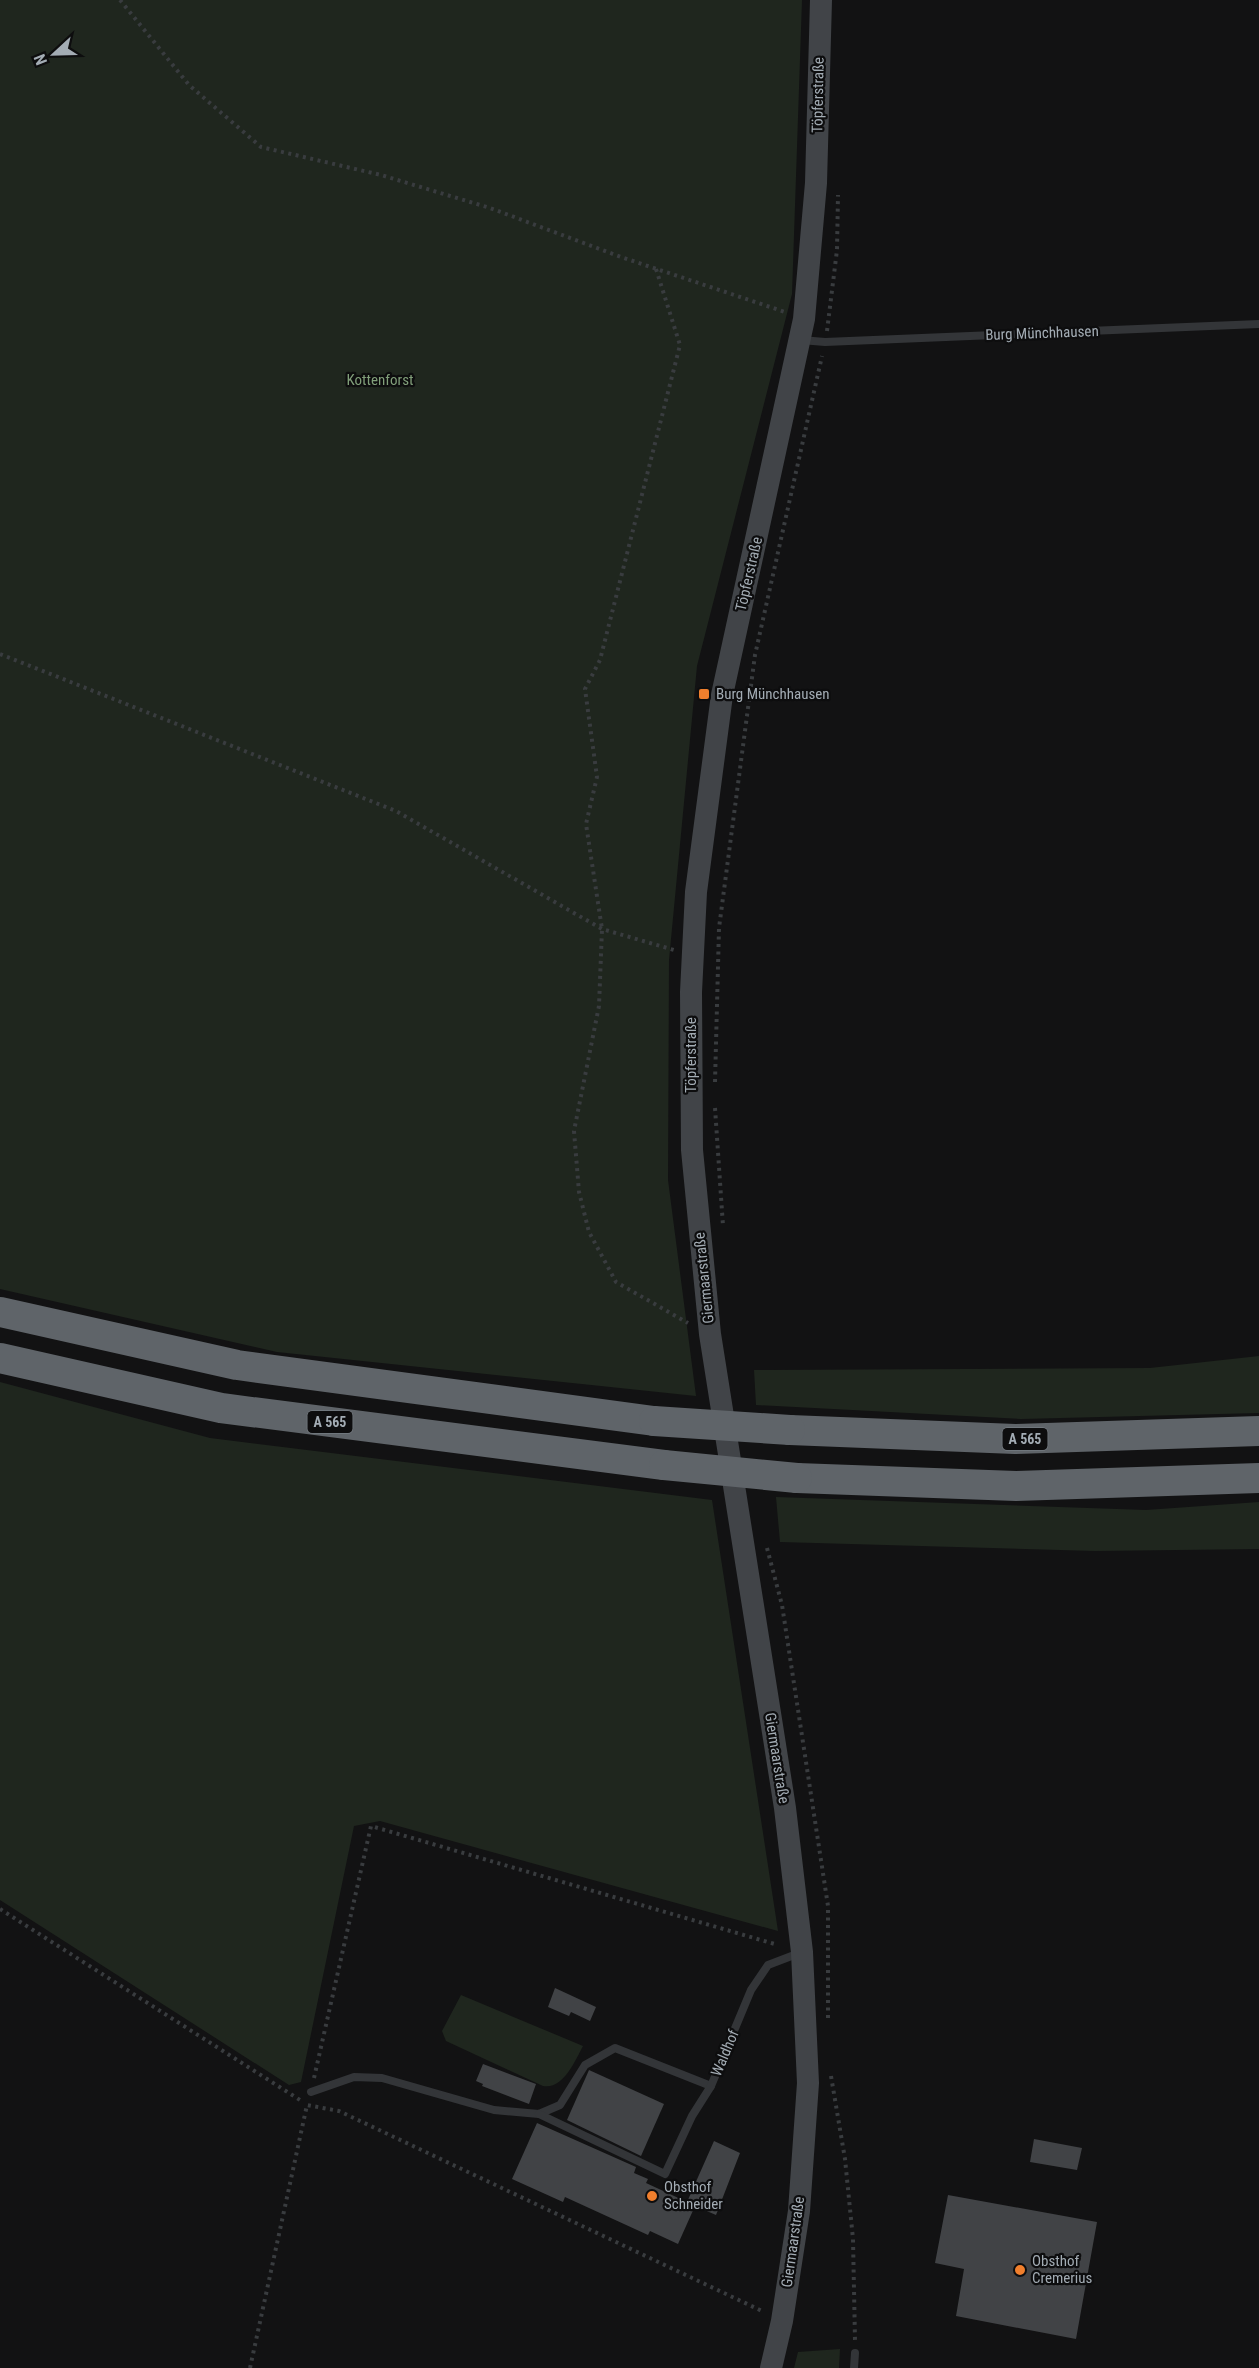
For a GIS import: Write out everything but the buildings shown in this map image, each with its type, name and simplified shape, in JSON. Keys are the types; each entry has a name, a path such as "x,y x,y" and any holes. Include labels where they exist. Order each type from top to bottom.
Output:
{"highway":[{"name":"A 565","path":"0,1312 237,1365 654,1422 1015,1439 1259,1431"},
{"name":"A 565","path":"0,1358 221,1408 664,1465 797,1478 1016,1486 1259,1478"}],"main road":[{"name":"Töpferstraße","path":"692,1150 691,992 696,892 722,695 802,329 816,183 821,0"},
{"name":"Giermaarstraße","path":"692,1150 709,1323 785,1808 802,1952 808,2083 799,2211 782,2320 771,2368"}],"lane":[{"name":"Burg Münchhausen","path":"802,329 825,342 1259,324"},
{"name":"Waldhof","path":"540,2114 665,2174 692,2116 711,2086 752,1990 768,1965 802,1952"},
{"path":"311,2092 354,2077 382,2078 494,2110 540,2114 560,2105 585,2066 615,2048 711,2086"},
{"path":"854,2368 855,2353"}],"path":[{"path":"120,0 189,85 261,147 381,175 490,208 656,269 802,329"},
{"path":"656,269 681,345 600,660 585,689 597,777 586,824 602,929 599,1006 574,1131 579,1192 589,1232 616,1281 691,1325 709,1323"},
{"path":"715,1089 719,928 755,655 825,342"},
{"path":"0,654 396,811 602,929 718,964"},
{"path":"714,1101 723,1232"},
{"path":"764,1536 782,1605 828,1906 828,2025"},
{"path":"250,2368 371,1826 802,1952"},
{"path":"0,1909 307,2105 339,2111 782,2320"},
{"path":"830,2071 845,2159 854,2239 855,2353"}],"green space":[{"name":"Kottenforst","path":"0,0 802,0 792,294 697,666 669,960 668,1180 696,1396 277,1352 0,1289"},
{"path":"1259,1356 1259,1413 1021,1419 756,1405 754,1370 1150,1368"},
{"path":"0,1382 210,1438 712,1500 778,1931 380,1821 354,1826 301,2082 289,2085 0,1900"},
{"path":"776,1497 1146,1510 1259,1502 1259,1549 1095,1551 780,1542"},
{"path":"461,1995 583,2046 568,2073 557,2084 543,2086 446,2041 442,2031"},
{"path":"840,2349 839,2368 794,2368 798,2352"}],"place":[{"name":"Burg Münchhausen","path":"704,694"},
{"name":"Obsthof Schneider","path":"652,2196"},
{"name":"Obsthof Cremerius","path":"1020,2270"}]}
